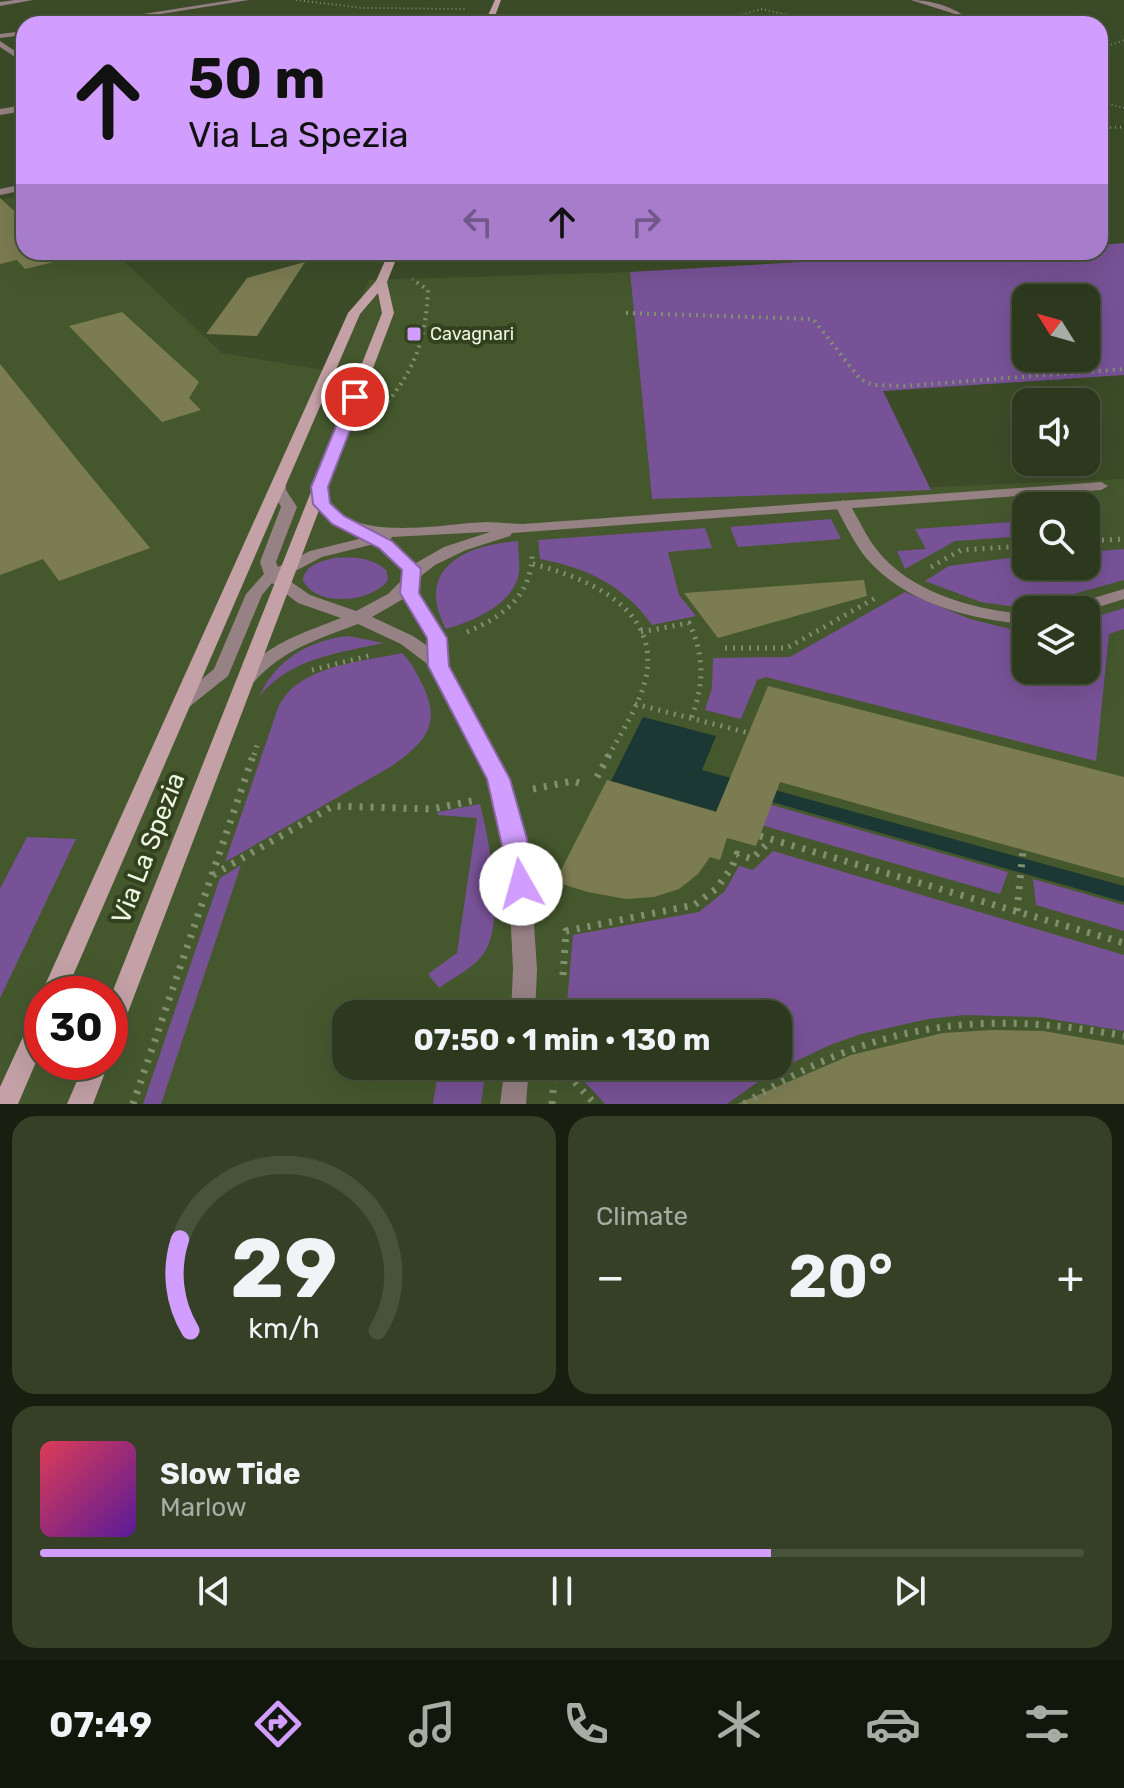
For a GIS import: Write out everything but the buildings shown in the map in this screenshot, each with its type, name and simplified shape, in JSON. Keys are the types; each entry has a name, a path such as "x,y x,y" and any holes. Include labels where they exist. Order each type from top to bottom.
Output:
{"main road":[{"path":"491,16 498,0"},
{"name":"Via La Spezia","path":"61,976 354,313 381,282 391,260"},
{"name":"Via La Spezia","path":"128,982 241,690 277,580 289,567 388,313 381,282"},
{"path":"5,1104 24,1061"},
{"path":"80,1104 90,1080"}],"street":[{"path":"0,4 30,0"},
{"path":"138,16 246,0"},
{"path":"914,0 962,16"},
{"name":"Via La Spezia","path":"181,704 222,672 254,594 277,580 268,562 289,507 279,490 279,482"},
{"path":"352,526 377,532 486,527 529,529 1101,486"},
{"path":"320,487 325,510 377,539 404,559 411,569 410,593 437,640 439,666 490,761 504,795 515,839 521,890 524,1000"},
{"path":"843,505 876,559 916,587 977,611 1012,617"},
{"name":"Via La Spezia","path":"241,690 258,666 276,652 359,617 397,596 423,566 451,550 529,529"},
{"path":"289,567 340,547 422,531"},
{"path":"340,547 377,547 404,559"},
{"path":"277,580 304,599 359,617 397,635 439,666"},
{"path":"1100,601 1124,594"},
{"path":"324,607 363,608 397,596"},
{"name":"Via La Spezia","path":"323,630 366,627 397,635"},
{"path":"513,1104 516,1080"}],"path":[{"path":"296,0 363,8 494,9"},
{"path":"736,16 762,9 791,16"},
{"path":"626,313 813,319 860,379 873,385 904,386 1124,369"},
{"path":"1100,540 1124,539"},
{"path":"533,564 596,585 627,609 641,632 648,657 647,674 597,777"},
{"path":"641,632 689,623 700,645 704,669 700,694 691,719"},
{"path":"635,704 749,733"},
{"path":"212,875 333,806 431,809 573,781 583,784"},
{"path":"760,836 1124,943"},
{"path":"562,986 566,931 694,905 716,889 732,867 737,854 752,859 772,839"},
{"path":"1017,911 1023,850"},
{"path":"744,1104 805,1066 846,1048 931,1026 975,1022 1022,1023 1069,1026 1124,1036"},
{"path":"552,1104 556,1080"},
{"path":"572,1080 595,1104"}],"shaded area":[{"path":"16,197 16,260 123,260 222,353 329,371 369,280 630,272 652,499 1124,479 1124,1104 0,1104 0,200"},
{"path":"1124,243 1124,375 883,391 931,490 652,499 630,272 836,260 1108,260 1108,244"},
{"path":"831,519 841,539 738,547 730,527"},
{"path":"1012,522 1012,537 955,541 905,569 897,551 926,549 915,529"},
{"path":"705,528 712,548 668,552 679,595 696,616 652,625 629,599 603,580 573,567 540,559 538,540"},
{"path":"518,541 519,573 509,594 490,610 446,629 438,608 436,590 440,576 463,555 498,543"},
{"path":"1124,549 1124,580 1066,596 1012,596 1012,606 981,602 925,581 949,566 1012,558 1012,580 1100,580 1100,551"},
{"path":"335,558 374,562 386,570 388,580 370,594 358,597 344,599 320,595 310,589 303,580 304,575 314,564"},
{"path":"905,592 970,619 1012,630 1012,684 1100,684 1100,616 1124,608 1124,629 1109,634 1096,761 766,677 757,680 741,719 705,710 712,688 713,658 790,657"},
{"path":"348,636 384,643 300,665 271,684 259,697 274,673 294,654 319,642"},
{"path":"402,653 423,686 431,712 427,732 421,741 392,766 225,862 278,708 287,694 315,674 350,663"},
{"path":"758,801 1008,872 1000,894 751,822"},
{"path":"480,804 494,880 491,939 475,963 439,988 428,974 457,953 477,818 438,815 438,812"},
{"path":"27,837 76,839 0,998 0,889"},
{"path":"773,851 1124,955 1124,1031 1039,1017 964,1015 928,1019 861,1034 792,1063 792,1000 567,1000 573,935 699,912 725,891 739,866 753,870"},
{"path":"241,865 161,1104 143,1104 220,878"},
{"path":"1033,879 1124,905 1124,931 1036,905"},
{"path":"437,1080 484,1080 481,1104 433,1104"},
{"path":"583,1080 761,1080 727,1104 605,1104"}],"water":[{"path":"643,717 716,736 702,770 1124,886 1124,902 772,802 746,820 611,781"}],"place":[{"name":"Cavagnari","path":"414,334"}],"route":[{"path":"355,397 320,487 322,504 338,520 386,545 408,563 411,569 410,593 437,638 439,666 499,779 515,839 521,884"}]}
